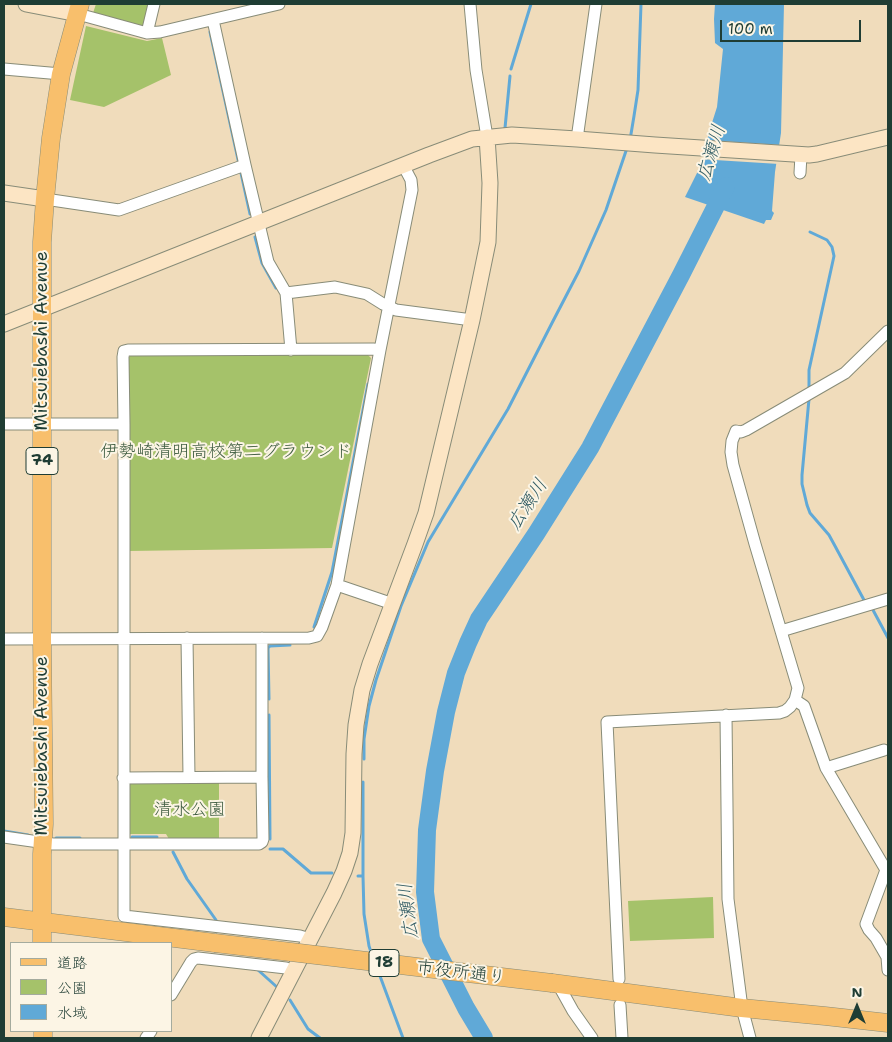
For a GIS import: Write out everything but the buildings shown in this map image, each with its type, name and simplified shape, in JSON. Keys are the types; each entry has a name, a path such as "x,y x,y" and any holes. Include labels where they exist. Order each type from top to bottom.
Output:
{"main road":[{"name":"Mitsuiebashi Avenue","path":"42,942 44,824 42,242 51,138 61,74 79,9"},
{"name":"市役所通り","path":"4,918 558,984 742,1008 888,1023"}],"street":[{"path":"26,4 79,9 147,33 160,32 279,4"},
{"path":"147,33 154,4"},
{"path":"259,1038 344,871 350,853 353,833 354,754 362,690 426,513 472,320 488,242 490,183 487,137 476,70 470,4"},
{"path":"577,139 596,4"},
{"path":"213,20 268,262 286,293 291,350"},
{"path":"4,69 61,74"},
{"path":"4,324 258,222 459,143 472,140 512,135 797,155 817,154 888,137"},
{"path":"797,155 800,173"},
{"path":"4,193 120,210 245,165"},
{"path":"4,639 309,638 316,636 322,627 337,585 380,350 412,190 411,180 403,165"},
{"path":"286,293 335,287 367,294 396,310 472,320"},
{"path":"622,1038 606,722 779,713 790,707 795,700 798,688 733,465 732,441 736,431 746,430 845,373 888,332"},
{"path":"310,939 300,936 124,916 124,424 122,357 124,351 128,350 380,350"},
{"path":"4,424 124,424"},
{"path":"337,585 393,604"},
{"path":"781,631 888,600"},
{"path":"187,638 188,777"},
{"path":"4,837 43,844 258,844 262,842 262,638"},
{"path":"795,700 804,706 826,768 886,870 866,924 887,957 888,970"},
{"path":"726,715 728,899 742,1008 750,1038"},
{"path":"826,768 884,750"},
{"path":"123,778 262,777"},
{"path":"172,994 191,962 198,958 286,968 294,972"},
{"path":"558,984 572,1010 592,1038"}],"green space":[{"path":"96,4 151,4 145,27 93,13"},
{"path":"86,26 147,41 162,38 171,75 104,107 70,100"},
{"name":"伊勢崎清明高校第二グラウンド","path":"131,355 368,355 371,358 332,548 129,551 128,358"},
{"name":"清水公園","path":"131,782 219,782 219,840 169,839 166,834 129,834 129,785"},
{"path":"713,897 714,938 630,941 628,901"}],"water":[{"path":"715,4 784,4 781,133 775,172 772,211 774,213 771,220 766,220 764,224 685,197 700,167 717,107 723,49 715,43"}],"pier":[{"path":"704,140 781,145 779,164 699,159"}],"waterway":[{"path":"511,69 531,4"},
{"path":"630,140 638,90 641,4"},
{"path":"210,32 250,214"},
{"path":"505,128 510,76"},
{"path":"364,759 364,739 369,706 376,680 401,606 428,542 508,409 579,271 606,210 627,148"},
{"name":"広瀬川","path":"484,1038 466,1008 431,939 425,892 427,830 435,771 446,712 456,673 479,619 536,534 590,448 726,186"},
{"path":"809,388 809,370 834,256 832,247 827,240 810,232"},
{"path":"255,237 262,263 276,288"},
{"path":"314,627 332,572 368,384"},
{"path":"809,399 802,475 807,505 810,513 829,535 864,600"},
{"path":"873,610 888,638"},
{"path":"269,699 268,648 270,646 290,645"},
{"path":"269,715 270,839"},
{"path":"363,782 363,876"},
{"path":"4,831 28,835"},
{"path":"132,837 157,837"},
{"path":"56,838 80,838"},
{"path":"270,849 283,849 311,873 332,873"},
{"path":"173,852 187,879 216,920"},
{"path":"358,876 363,876 364,914 372,955"},
{"path":"377,968 403,1038"},
{"path":"258,970 278,988"},
{"path":"290,1000 308,1029 320,1038"}]}
